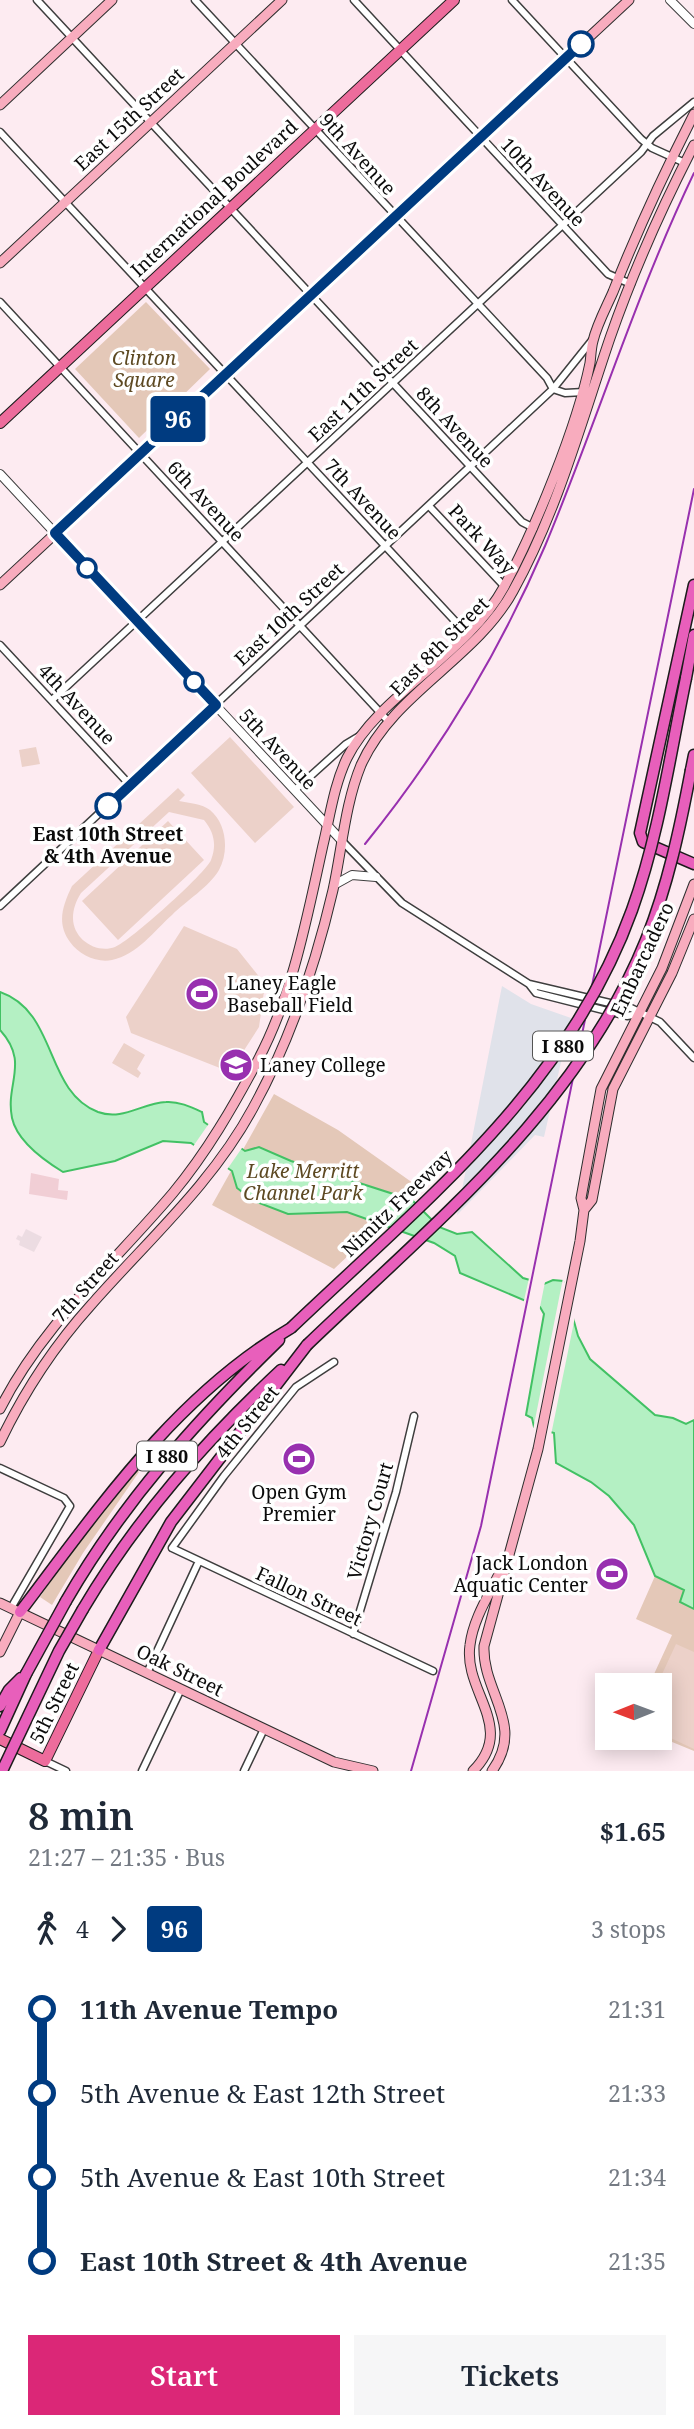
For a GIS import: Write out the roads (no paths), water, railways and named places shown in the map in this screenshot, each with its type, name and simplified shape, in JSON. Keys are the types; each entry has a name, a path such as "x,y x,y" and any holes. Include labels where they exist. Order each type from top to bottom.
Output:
{"highway":[{"path":"694,585 640,833 643,842 694,864"},
{"name":"Nimitz Freeway","path":"0,1731 26,1674 66,1601 117,1521 164,1460 221,1397 500,1127 544,1073 579,1021 615,953 642,880 694,635"},
{"name":"Nimitz Freeway","path":"2,1771 59,1651 83,1609 126,1542 181,1471 236,1412 512,1147 559,1093 589,1049 626,983 656,913 675,847 694,755"},
{"path":"15,1610 155,1438 247,1356 291,1328"},
{"path":"99,1650 171,1522 307,1345"},
{"path":"0,1706 9,1690 26,1674"}],"main road":[{"path":"0,104 112,0"},
{"name":"East 15th Street","path":"0,263 282,0"},
{"name":"International Boulevard","path":"0,423 454,0"},
{"path":"0,585 629,0"},
{"name":"East 8th Street","path":"536,529 582,392 593,339 672,157 694,114"},
{"name":"East 8th Street","path":"214,1168 239,1132 267,1082 311,977 362,764 389,722 471,638 508,589 595,387 631,284 694,145"},
{"name":"East 8th Street","path":"199,1159 224,1123 261,1054 285,993 298,953 341,770 362,734 471,638"},
{"name":"Embarcadero","path":"506,1559 538,1449 573,1273 584,1210 581,1198 597,1101 606,1076 665,962 693,888"},
{"name":"Embarcadero","path":"584,1210 592,1200 613,1089 650,1017 694,919"},
{"name":"7th Street","path":"0,1409 34,1352 73,1302 172,1194 199,1159"},
{"name":"7th Street","path":"0,1442 39,1371 64,1337 214,1168"},
{"path":"473,1771 484,1758 491,1731 489,1715 472,1675 470,1644 506,1559"},
{"path":"492,1771 503,1749 506,1731 503,1713 485,1667 484,1646 506,1559"},
{"name":"Oak Street","path":"0,1603 346,1769 357,1765 373,1771"},
{"path":"0,1652 15,1610"},
{"name":"5th Street","path":"43,1766 99,1650"},
{"path":"0,1740 43,1766"}],"street":[{"name":"8th Avenue","path":"37,0 522,522 536,529"},
{"name":"9th Avenue","path":"195,0 553,389"},
{"name":"10th Avenue","path":"354,0 608,274 631,284"},
{"path":"512,0 648,144 685,163"},
{"path":"670,0 694,24"},
{"name":"East 11th Street","path":"52,701 562,226 682,109 694,102"},
{"name":"7th Avenue","path":"0,132 471,638"},
{"name":"6th Avenue","path":"0,302 389,722"},
{"name":"East 10th Street","path":"0,906 553,389 593,339"},
{"path":"553,389 562,393 582,392 595,387"},
{"name":"5th Avenue","path":"0,474 402,903 529,984 631,1008 638,1014 660,1022 694,1058"},
{"name":"Park Way","path":"429,506 508,589"},
{"name":"4th Avenue","path":"0,645 130,785"},
{"name":"East 8th Street","path":"295,790 346,744 362,734"},
{"path":"334,885 352,875 376,877"},
{"name":"4th Street","path":"172,1548 224,1476 296,1387 334,1362"},
{"name":"Victory Court","path":"353,1634 396,1492 414,1416"},
{"path":"0,1468 64,1498 70,1506 15,1610"},
{"name":"Fallon Street","path":"172,1548 433,1671"},
{"path":"147,1673 200,1562"},
{"path":"142,1771 181,1689"},
{"path":"244,1771 264,1729"},
{"path":"43,1766 66,1771"}],"railway":[{"path":"365,844 442,738 508,625 545,546 635,311 694,173"},
{"path":"411,1771 481,1526 694,489"}],"place":[{"name":"East 10th Street & 4th Avenue","path":"108,806"},
{"name":"Laney Eagle Baseball Field","path":"202,994"},
{"name":"Laney College","path":"236,1065"},
{"name":"Open Gym Premier","path":"299,1459"},
{"name":"Jack London Aquatic Center","path":"612,1574"}],"park label":[{"name":"Clinton Square","path":"144,369"},
{"name":"Lake Merritt Channel Park","path":"303,1182"}]}
